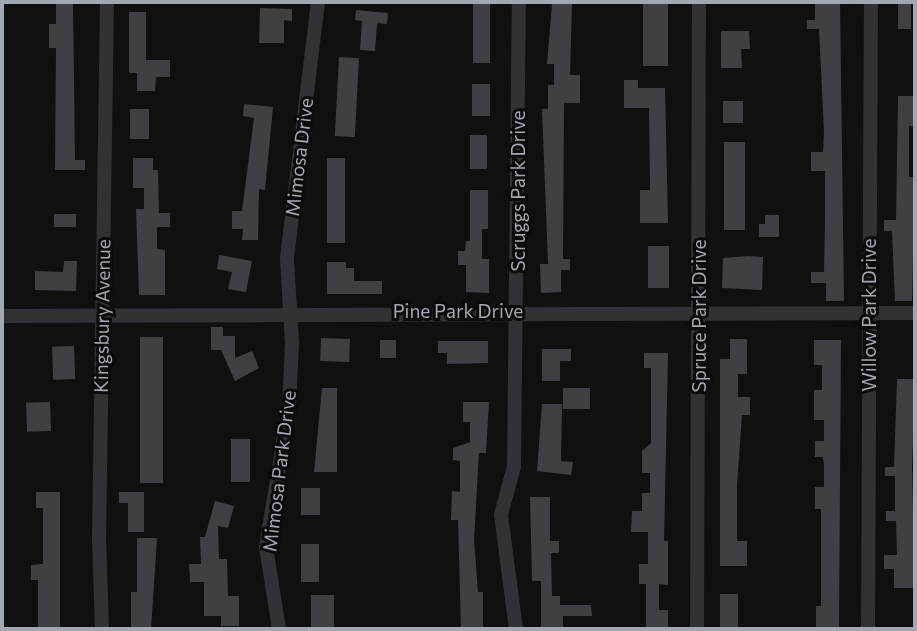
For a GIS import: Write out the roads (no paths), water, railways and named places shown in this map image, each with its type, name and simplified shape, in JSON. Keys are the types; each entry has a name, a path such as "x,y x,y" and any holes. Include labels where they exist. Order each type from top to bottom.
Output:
{"street":[{"name":"Kingsbury Avenue","path":"102,629 102,314 107,2"},
{"name":"Mimosa Drive","path":"289,312 288,246 318,2"},
{"name":"Scruggs Park Drive","path":"516,629 501,516 514,466 519,2"},
{"name":"Spruce Park Drive","path":"697,629 699,2"},
{"name":"Willow Park Drive","path":"868,629 872,2"},
{"name":"Pine Park Drive","path":"2,316 517,311 915,313"},
{"name":"Mimosa Park Drive","path":"279,629 266,547 289,407 289,312"}]}
